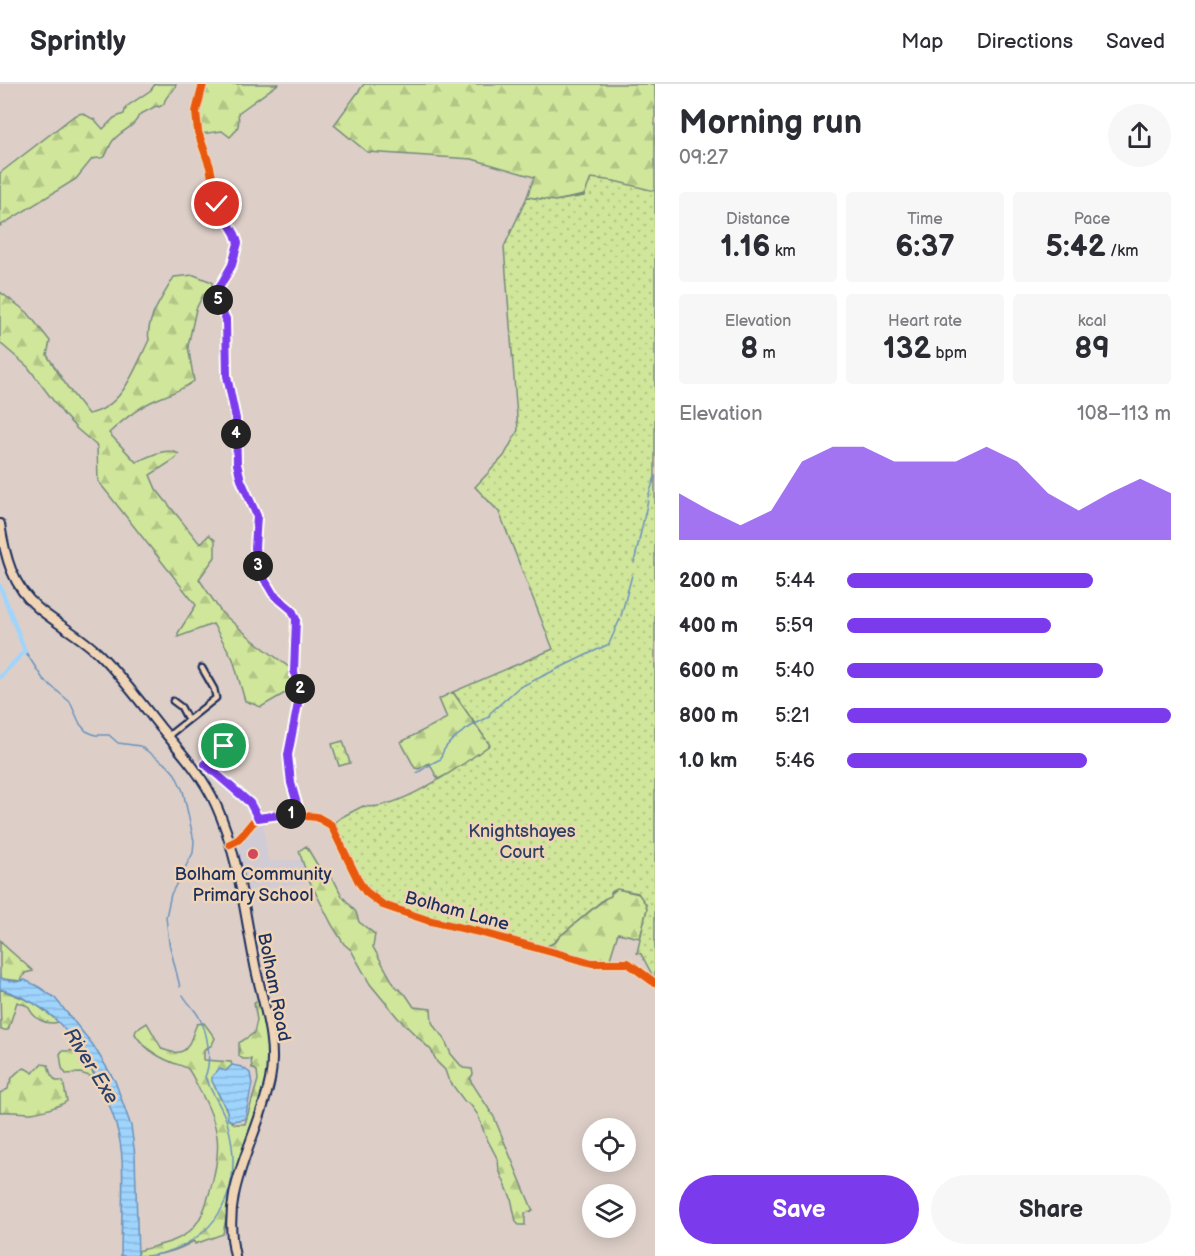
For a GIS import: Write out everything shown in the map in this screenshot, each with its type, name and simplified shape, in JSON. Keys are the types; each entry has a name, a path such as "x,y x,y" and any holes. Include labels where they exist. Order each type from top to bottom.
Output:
{"main road":[{"name":"Bolham Road","path":"0,524 9,567 29,599 39,609 83,639 100,655 189,761 220,813 230,844 272,1051 270,1080 233,1197 231,1226 236,1256"}],"street":[{"path":"203,84 196,112 198,132 210,167 217,204 238,243 232,265 217,296 226,319 227,376 236,419 237,464 241,480 257,516 255,548 259,570 273,594 292,610 296,619 294,672 300,693 288,755 291,783 300,814"},
{"path":"168,736 216,698 208,672 201,668"},
{"path":"173,700 181,707 188,720"},
{"path":"224,746 215,751 204,766 250,803 258,818 241,838 230,844"},
{"name":"Bolham Lane","path":"258,818 300,814 328,822 359,882 366,892 383,905 427,920 592,963 628,963 655,983"}],"shaded area":[{"name":"Bolham Community Primary School","path":"263,820 268,861 302,860 305,883 243,891 238,851 251,829"}],"green space":[{"path":"155,84 176,84 164,104 139,115 134,123 115,138 105,156 92,159 76,179 0,226 0,173 74,116 82,113 95,120 103,129 114,118 124,114 126,107 151,90"},
{"path":"206,84 278,84 238,113 238,126 230,137 222,131 201,134 198,111"},
{"path":"364,84 655,84 655,248 584,195 555,201 527,197 534,177 472,159 367,152 334,125"},
{"name":"Knightshayes Court","path":"591,178 655,191 655,980 641,954 637,953 647,909 638,893 617,889 611,892 611,896 604,899 553,943 544,947 534,946 496,934 419,916 390,905 370,890 358,873 335,822 363,806 377,806 410,795 464,764 490,745 453,692 553,649 499,512 475,487 504,456 518,430 504,247 527,197 555,201 584,196"},
{"path":"194,275 212,282 212,291 203,295 196,309 188,346 194,381 182,389 139,408 109,433 136,462 163,452 179,454 150,475 156,489 200,544 209,535 215,540 215,557 199,579 221,612 290,668 292,689 261,707 245,701 233,659 213,624 178,637 178,633 196,605 98,481 97,446 64,415 28,367 0,343 0,292 27,312 50,341 47,355 88,414 100,410 119,395 133,374 149,340 153,316 174,277"},
{"path":"453,692 490,745 453,772 438,779 429,763 419,769 415,768 401,742 447,718 439,699"},
{"path":"343,741 350,763 339,766 332,744"},
{"path":"306,846 318,866 335,882 342,896 356,912 359,922 375,934 373,947 395,986 406,995 414,1007 431,1009 432,1022 443,1036 451,1054 463,1068 472,1069 473,1074 470,1079 494,1117 533,1211 525,1213 525,1225 519,1225 516,1222 511,1198 499,1170 498,1160 478,1115 448,1079 445,1070 437,1062 431,1050 398,1018 370,984 351,950 344,944 332,925 308,878 299,851"},
{"path":"617,889 639,894 646,904 647,909 640,938 618,933 609,962 543,947 556,942 559,937"},
{"path":"0,940 33,971 25,973 21,981 3,979 0,976"},
{"path":"0,989 34,1003 59,1022 44,1022 33,1014 28,1006 17,1002 8,1030 1,1030"},
{"path":"258,1001 262,1004 269,1050 268,1075 232,1187 223,1234 195,1244 194,1241 167,1253 138,1256 138,1251 174,1240 193,1228 204,1210 214,1176 218,1151 212,1115 189,1071 151,1051 135,1034 136,1030 147,1023 162,1049 178,1052 187,1048 197,1024 204,1023 215,1038 212,1045 204,1050 204,1060 231,1062 232,1065 215,1087 227,1111 228,1119 235,1124 245,1124 258,1080 257,1071 252,1068 251,1059 243,1059 239,1056 239,1043 254,1033 257,1020 254,1003"},
{"path":"75,1043 96,1078 80,1073 66,1074 62,1068 60,1054 62,1051 71,1051"},
{"path":"41,1064 48,1065 56,1081 63,1081 67,1101 33,1113 0,1112 0,1093 8,1089 14,1076 25,1068 33,1073"}],"water":[{"name":"River Exe","path":"0,976 16,982 25,980 55,998 93,1045 115,1081 131,1126 135,1155 138,1256 121,1256 123,1195 120,1142 116,1124 101,1086 92,1068 59,1023 32,1002 0,989"},
{"path":"232,1065 242,1067 250,1073 252,1084 245,1119 232,1121 228,1119 227,1111 212,1081 212,1076 219,1069 226,1071"}],"waterway":[{"path":"648,497 655,477"},
{"path":"634,563 648,500"},
{"path":"621,616 632,575"},
{"path":"0,586 25,651 0,677"},
{"path":"417,773 441,759 443,752 453,740 489,717 490,713 518,688 609,644 620,619"},
{"path":"25,651 43,679 70,702 80,724 86,731 95,735 109,735 118,743 140,746 168,766 175,774 183,791 194,841 193,853 171,894 166,917 169,943 180,987"},
{"path":"149,1256 173,1250 193,1239 209,1226 221,1209 229,1190 233,1169 232,1146 227,1122 205,1077 209,1055 203,1025 183,995"}],"cycle path":[{"path":"203,84 196,112 198,132 210,167 217,204 238,243 232,265 217,296 226,319 227,376 236,419 237,464 241,480 257,516 254,548 259,570 273,594 292,610 295,619 294,672 300,694 288,755 291,783 300,814"},
{"path":"230,844 238,840 253,822 261,817 287,814 317,817 331,825 359,882 366,892 383,905 427,920 592,963 628,963 655,983"}],"place":[{"name":"Bolham Community Primary School","path":"253,854"}],"route":[{"path":"217,204 238,243 232,265 217,296 226,319 227,376 235,410 237,464 244,489 257,516 254,542 259,570 273,594 292,610 296,619 294,672 300,693 288,755 291,783 300,814 258,818 250,803 205,764 215,751 224,746"}]}
